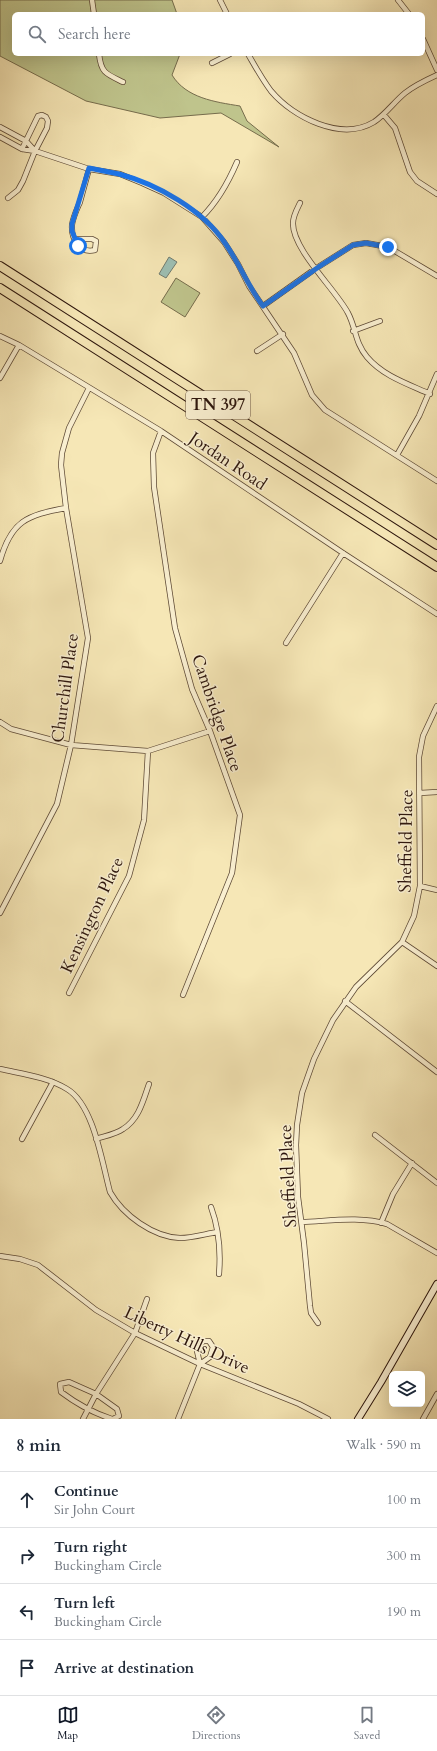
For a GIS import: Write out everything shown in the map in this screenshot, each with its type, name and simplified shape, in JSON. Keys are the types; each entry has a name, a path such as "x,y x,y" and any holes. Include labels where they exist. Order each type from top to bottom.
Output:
{"highway":[{"name":"TN 397","path":"0,266 437,545"},
{"name":"TN 397","path":"0,288 437,566"}],"street":[{"path":"92,0 94,12"},
{"path":"220,0 226,12"},
{"path":"398,0 407,12"},
{"path":"425,43 437,70"},
{"path":"98,56 101,67 106,74 123,82"},
{"path":"212,63 226,56"},
{"path":"249,56 263,81 280,100 320,126 333,129 360,128 373,123 384,115 405,93 437,74"},
{"path":"8,198 18,190 23,181 35,151 47,128 48,121 46,117 42,115 38,116 22,149"},
{"path":"384,115 395,128 410,172 417,181 437,194"},
{"path":"0,127 26,141 35,151"},
{"path":"0,137 22,149 35,151 89,168 120,174 164,193 202,217 224,242 238,264 249,286 283,334 294,353 312,395 325,410 437,481"},
{"path":"202,217 212,207 221,194 237,162"},
{"path":"75,239 92,239 96,241 95,250 84,250 78,246 75,239 72,224 89,168"},
{"path":"300,203 293,222 294,233 315,269 348,313 354,331 368,358 391,377 430,394"},
{"path":"263,306 315,269 353,245 366,243 388,247 437,276"},
{"path":"354,331 380,321"},
{"path":"257,351 283,334"},
{"name":"Jordan Road","path":"0,336 161,431 437,614"},
{"path":"0,378 19,346"},
{"path":"397,455 430,394 437,374"},
{"name":"Churchill Place","path":"0,913 57,804 71,745 88,638 66,508 61,465 62,453 69,428 90,388"},
{"name":"Cambridge Place","path":"161,431 153,453 154,487 175,628 192,689 210,731 240,815 232,873 183,995"},
{"path":"0,561 6,540 19,525 37,514 66,508"},
{"path":"286,643 343,553"},
{"name":"Sheffield Place","path":"318,1323 311,1313 298,1196 296,1145 297,1125 302,1093 319,1046 345,1001 356,987 402,942 414,916 420,886 419,770 421,746 423,736 437,706"},
{"path":"0,722 11,729 71,745 148,751 210,731"},
{"name":"Kensington Place","path":"69,993 129,876 144,820 148,751"},
{"path":"420,792 437,792"},
{"path":"420,886 437,890"},
{"path":"402,942 437,966"},
{"path":"345,1001 437,1072"},
{"path":"0,1069 53,1082 69,1090 86,1109 96,1139 110,1192 114,1200 134,1219 159,1233 170,1237 193,1236 217,1232"},
{"path":"22,1139 53,1082"},
{"path":"96,1139 122,1130 133,1120 142,1106 149,1084"},
{"path":"375,1135 437,1182"},
{"path":"381,1223 393,1194 412,1164"},
{"path":"211,1206 216,1219 217,1232 220,1242 221,1254 219,1274"},
{"path":"302,1222 358,1220 387,1224 437,1253"},
{"name":"Liberty Hills Drive","path":"0,1256 20,1259 38,1265 96,1310 135,1333 200,1364 299,1404 328,1419"},
{"path":"358,1419 437,1284"},
{"path":"83,1419 96,1394 135,1333 147,1299"},
{"path":"178,1419 200,1364 197,1351 202,1341 209,1341 213,1347 210,1358 200,1364"},
{"path":"69,1382 96,1394 117,1409 119,1416 113,1419 87,1410 61,1392 60,1384 69,1382"},
{"path":"423,1419 435,1402 437,1394"}],"green space":[{"path":"0,0 172,0 176,12 12,12 12,56 179,56 172,75 178,83 193,94 202,98 240,106 247,121 279,147 221,113 160,118 86,101 0,56"},
{"path":"176,278 200,293 185,317 161,302"}],"water":[{"path":"169,257 177,262 166,278 159,274"}],"route":[{"path":"78,246 72,231 72,224 89,168 120,174 142,183 182,203 202,217 224,242 238,264 249,286 263,306 353,245 366,243 388,247"}]}
